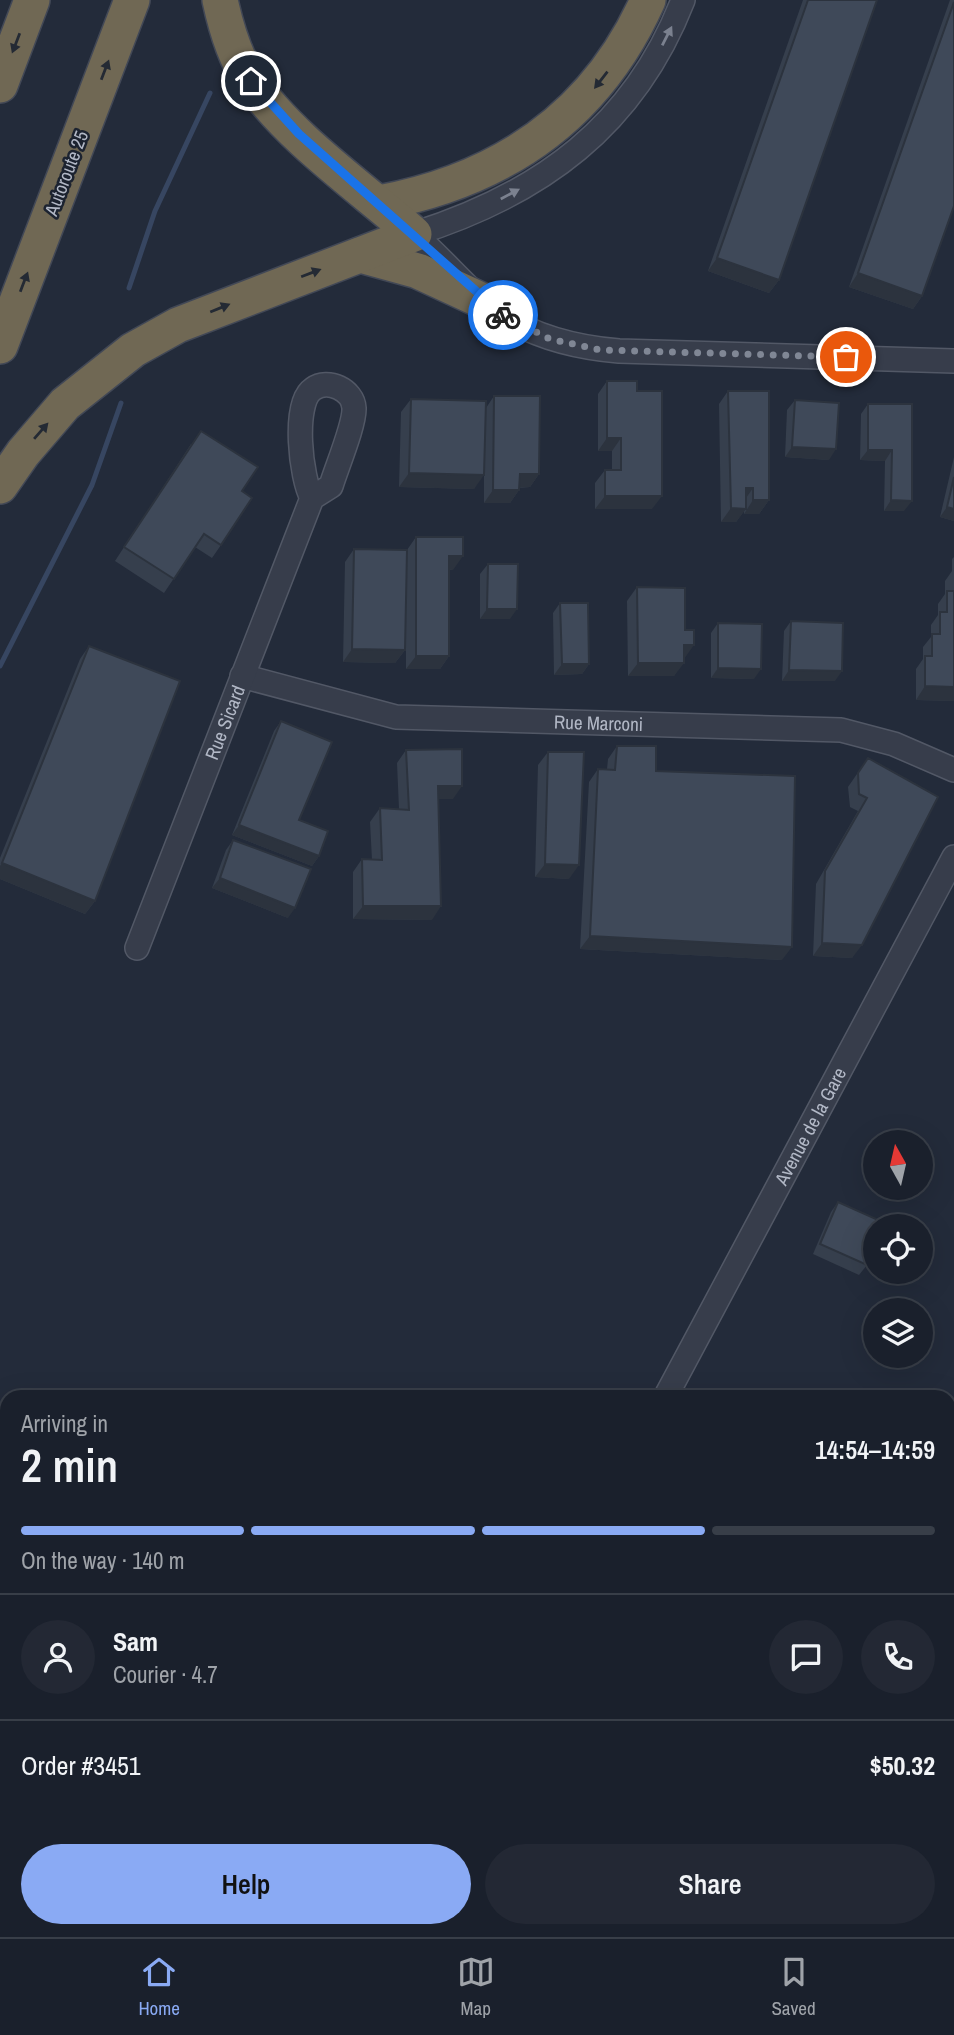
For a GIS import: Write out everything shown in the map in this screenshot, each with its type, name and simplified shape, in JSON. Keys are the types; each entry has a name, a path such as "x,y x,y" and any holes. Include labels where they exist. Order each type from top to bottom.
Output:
{"highway":[{"path":"0,85 32,0"},
{"name":"Autoroute 25","path":"0,346 132,0"},
{"path":"0,486 29,444 65,404 132,350 178,325 414,234 299,134 259,93 232,44 220,0"},
{"path":"379,203 417,196 471,176 512,156 556,126 602,79 648,0"},
{"path":"360,255 418,271 485,302"}],"street":[{"path":"683,0 648,71 625,104 595,136 564,162 514,192 449,223 414,234 485,302 538,334 566,344 601,350 954,361"},
{"name":"Rue Sicard","path":"137,948 312,498"},
{"name":"Rue Marconi","path":"243,676 396,717 841,730 894,744 954,770"},
{"name":"Avenue de la Gare","path":"669,1390 954,856"}],"building":[{"path":"808,0 877,0 779,280 717,258"},
{"path":"954,2 954,206 922,296 858,273"},
{"path":"607,381 637,381 637,391 662,391 662,496 605,496 605,470 621,470 621,438 607,438"},
{"path":"728,391 769,391 769,500 753,500 753,488 746,488 746,509 731,508"},
{"path":"494,396 540,396 539,474 520,474 519,490 493,490"},
{"path":"411,399 486,401 484,475 409,473"},
{"path":"795,400 839,403 836,449 792,447"},
{"path":"868,404 912,404 912,501 891,500 892,450 868,450"},
{"path":"201,431 258,467 242,491 252,498 221,545 204,534 174,579 124,547"},
{"path":"954,477 954,509 947,507"},
{"path":"416,537 463,537 463,556 449,556 449,656 416,656"},
{"path":"354,549 407,550 405,650 352,649"},
{"path":"488,564 518,564 517,609 487,609"},
{"path":"637,587 685,588 685,630 694,630 694,645 684,645 684,663 638,663"},
{"path":"947,591 954,591 954,687 925,686 925,656 932,656 932,634 940,634 940,612 947,612"},
{"path":"560,603 588,603 589,664 562,664"},
{"path":"791,621 843,623 842,671 789,670"},
{"path":"718,623 762,624 761,669 718,668"},
{"path":"89,646 180,681 95,901 2,863"},
{"path":"281,721 332,742 299,820 328,831 319,856 239,825"},
{"path":"617,746 656,746 656,771 795,776 792,947 590,936 598,769 615,770"},
{"path":"462,749 462,786 438,786 441,906 363,906 362,859 382,860 380,808 409,810 406,750"},
{"path":"548,752 584,752 579,865 545,864"},
{"path":"868,758 938,797 862,945 822,943 825,871 867,798 859,794 858,773"},
{"path":"233,840 311,869 295,908 220,878"},
{"path":"838,1202 865,1214 863,1263 820,1244"}],"waterway":[{"path":"129,288 155,211 210,93"},
{"path":"0,666 92,485 121,403"}],"way so far":[{"path":"503,315 550,339 601,350 846,357"}],"route":[{"path":"251,81 259,93 299,134 437,254 485,302 503,315"}]}
